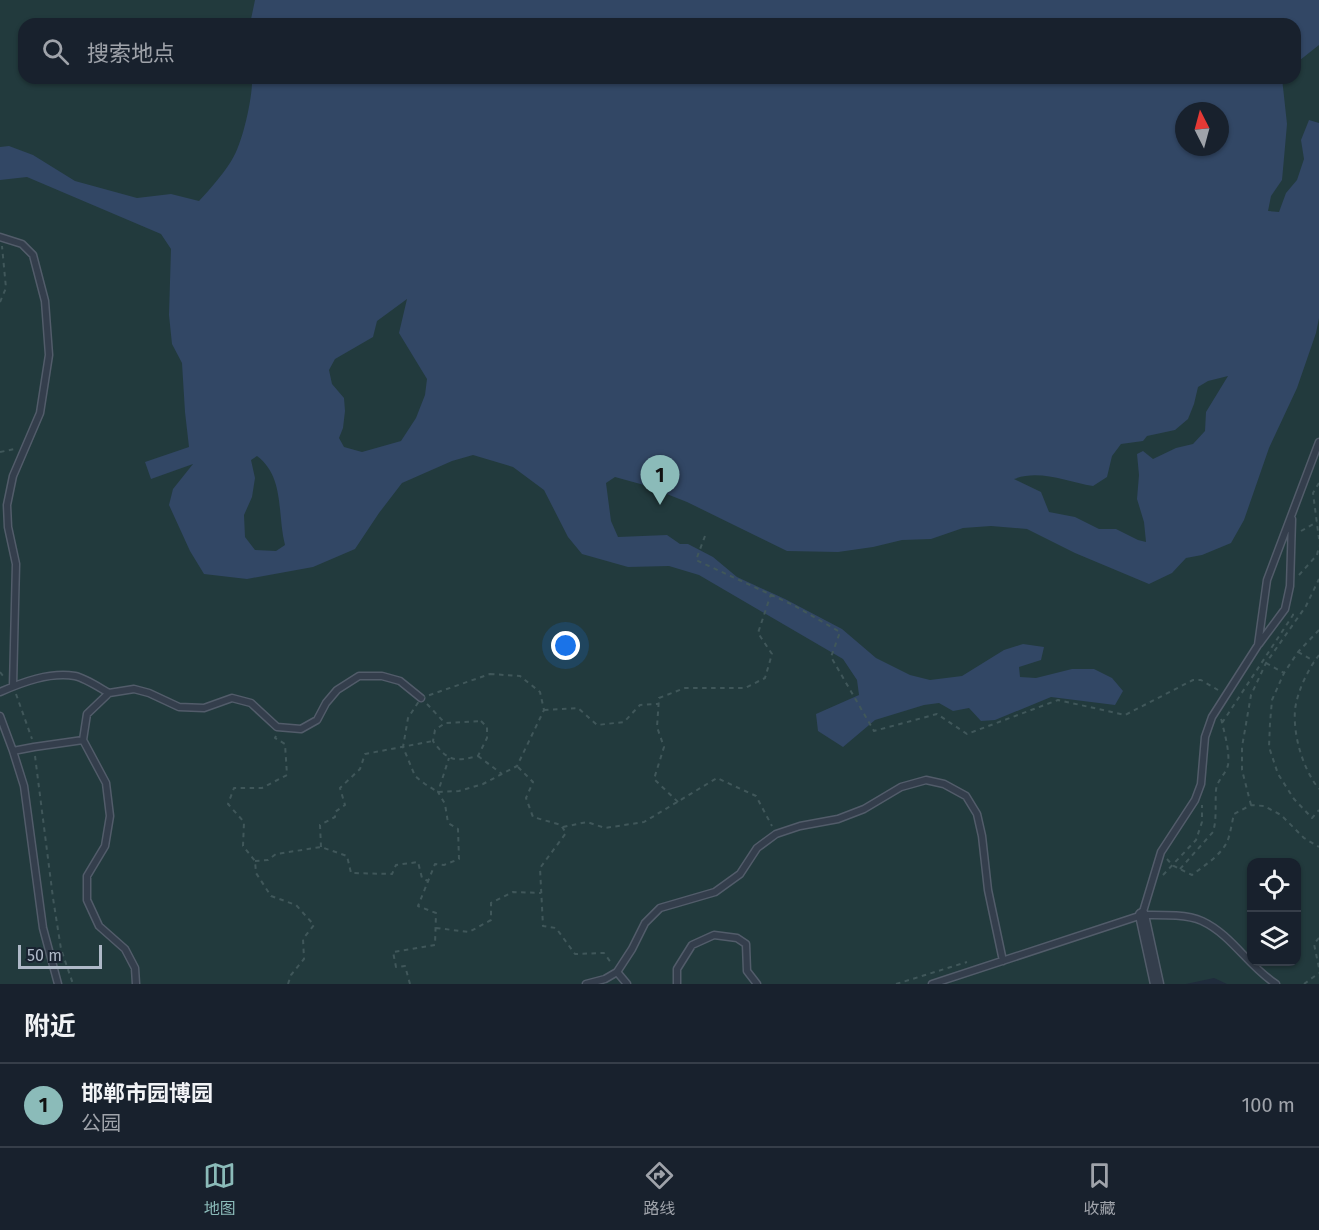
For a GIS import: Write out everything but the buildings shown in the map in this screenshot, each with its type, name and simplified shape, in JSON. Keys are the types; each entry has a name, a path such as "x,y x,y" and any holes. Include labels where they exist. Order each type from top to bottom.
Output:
{"street":[{"path":"1143,915 1157,984"}],"lane":[{"path":"0,237 22,244 33,255 45,301 49,355 40,413 13,476 6,505 16,564 13,686"},
{"path":"1258,645 1267,580 1319,442"},
{"path":"1143,915 1161,852 1195,800 1201,784 1205,737 1212,717 1258,645 1285,609 1290,586 1292,513"},
{"path":"0,692 46,676 76,676 109,693"},
{"path":"136,984 135,968 125,949 99,926 87,900 87,876 105,846 110,816 106,783 83,740 87,714 109,693 134,688 179,707 204,708 232,698 251,703 277,726 301,729 317,720 326,703 338,690 359,676 382,676 400,681 421,698"},
{"path":"0,716 24,786 43,928 58,984"},
{"path":"13,751 83,740"},
{"path":"586,984 605,979 616,972 632,950 645,923 660,908 715,892 740,874 757,848 776,834 800,826 838,819 864,809 901,787 926,780 944,784 966,796 977,814 988,890 1003,961"},
{"path":"932,984 1143,915 1170,915 1201,920 1223,934 1276,984"},
{"path":"677,984 677,969 692,945 714,935 736,938 746,944 747,970 757,984"},
{"path":"616,972 627,984"}],"path":[{"path":"0,237 6,288 0,302"},
{"path":"0,452 11,448 25,449"},
{"path":"1319,483 1313,493 1319,539"},
{"path":"1291,536 1317,522"},
{"path":"705,536 696,560 771,594 840,632 831,657 874,731 937,714 967,734 1059,700 1125,715 1193,680 1201,680 1226,695"},
{"path":"1290,586 1317,555 1319,546"},
{"path":"1251,805 1242,770 1242,747 1251,695 1266,663 1306,606 1319,579"},
{"path":"678,802 654,778 664,747 657,727 659,698 685,688 745,688 765,678 771,654 758,633 771,594"},
{"path":"1222,723 1293,615 1294,609"},
{"path":"1319,630 1284,673 1272,700 1269,747 1278,774 1294,799 1312,818 1319,810"},
{"path":"1299,652 1314,661"},
{"path":"1319,655 1300,689 1295,710 1301,755 1311,779 1319,789"},
{"path":"1266,663 1284,673"},
{"path":"0,672 13,686 28,724 34,747 61,949 73,984"},
{"path":"410,984 405,966 396,967 393,952 435,945 436,913 418,906 435,864 444,865 459,859 458,829 448,823 446,804 438,792 415,776 403,747 408,718 421,698 489,674 520,676 540,692 544,710 517,766 483,784 459,791 438,792"},
{"path":"421,698 445,723"},
{"path":"544,710 578,708 597,725 624,722 640,705 658,704"},
{"path":"1180,869 1213,832 1216,825 1216,788 1228,766 1228,753 1219,706"},
{"path":"481,721 487,727 487,738 478,756 462,760 449,758 440,752 433,741 435,730 445,723 481,721"},
{"path":"277,726 275,738 285,744 287,775 262,788 234,788 228,804 244,822 243,846 255,861 256,873 271,896 296,904 314,925 303,939 304,959 291,975 288,984"},
{"path":"321,847 320,825 335,817 335,812 345,805 340,788 360,769 365,754 433,741"},
{"path":"478,756 502,774"},
{"path":"438,792 449,758"},
{"path":"517,766 533,782 526,798 533,818 561,825 567,833 540,868 543,926 556,928 575,954 604,953 616,972"},
{"path":"563,827 587,822 605,828 644,822 717,778 756,796 776,834"},
{"path":"1150,890 1196,840 1202,822 1202,803"},
{"path":"1172,865 1192,875 1217,856 1228,840 1234,814 1251,805 1264,806 1281,814 1304,838 1319,847"},
{"path":"255,861 268,860 276,854 321,847 347,856 351,873 392,874 396,865 418,862 422,878 428,882"},
{"path":"436,928 469,932 491,920 491,903 513,892 541,893"},
{"path":"1319,938 1314,944 1319,968"},
{"path":"1304,984 1319,973"}],"green space":[{"path":"0,0 1319,0 1319,984 1227,984 1214,978 1186,984 0,984"}],"water":[{"path":"255,0 1319,0 1319,45 1301,59 1301,18 251,18"},
{"path":"252,84 1283,84 1287,124 1282,180 1271,196 1268,211 1279,212 1286,193 1297,180 1304,159 1301,140 1309,120 1319,123 1319,318 1297,388 1269,448 1244,520 1231,543 1202,555 1186,558 1172,573 1149,584 1075,553 1027,529 991,526 963,528 931,539 902,540 838,552 787,551 687,502 644,485 615,477 606,483 611,521 618,537 667,535 680,544 688,544 713,557 737,577 842,629 876,658 910,675 930,680 962,676 1004,650 1023,644 1044,647 1041,660 1019,667 1020,677 1036,678 1072,669 1094,669 1112,678 1123,691 1115,705 1051,697 995,720 981,721 969,708 953,711 939,703 924,705 875,720 843,747 818,731 816,714 859,695 857,680 843,659 699,575 669,566 628,567 582,554 568,537 544,490 513,467 473,455 452,461 402,483 355,549 313,567 247,579 204,574 190,551 169,505 173,489 193,464 151,479 145,462 189,447 182,363 172,344 169,315 171,249 161,234 27,177 0,180 0,147 9,146 33,155 75,181 137,198 171,194 199,201 231,161 241,140","holes":["407,299 399,333 427,379 425,395 416,418 401,441 362,452 344,447 339,438 343,428 344,398 332,384 329,370 335,359 373,337 377,321","1228,376 1206,412 1205,431 1193,444 1176,448 1153,459 1143,451 1137,454 1139,475 1137,499 1144,522 1146,542 1116,529 1099,529 1075,517 1049,512 1041,492 1014,479 1034,475 1093,486 1107,477 1112,456 1121,444 1143,441 1147,436 1175,430 1188,419 1198,387 1208,381","257,456 266,465 276,485 285,545 276,551 255,550 245,537 244,515 252,497 255,478 251,460"]}],"place":[{"name":"邯郸市园博园","path":"660,505"}]}
